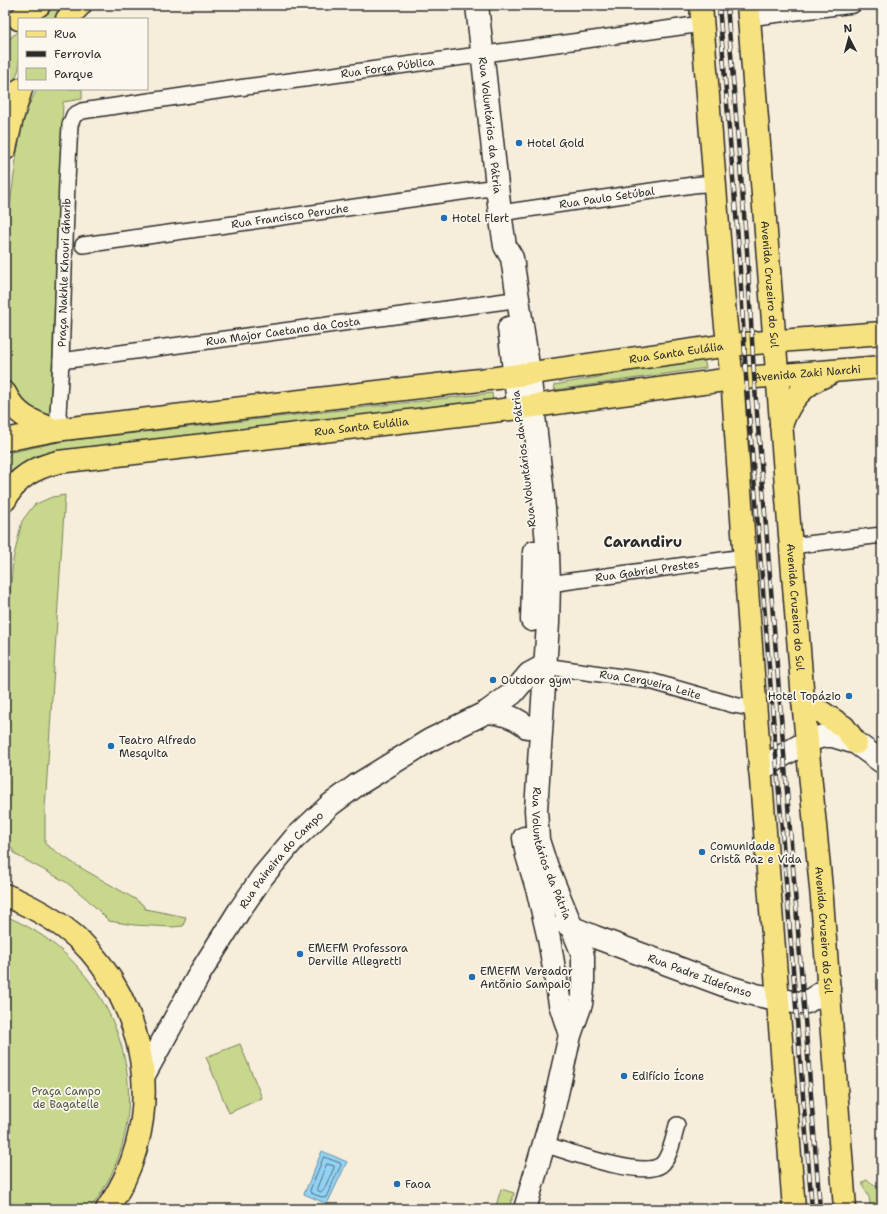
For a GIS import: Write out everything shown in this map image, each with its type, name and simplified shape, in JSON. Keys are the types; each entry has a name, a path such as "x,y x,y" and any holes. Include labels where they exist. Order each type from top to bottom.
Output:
{"main road":[{"path":"20,18 39,5"},
{"path":"68,18 80,5"},
{"name":"Rua Voluntários da Pátria","path":"477,5 500,214 505,246 512,258 522,374 541,555 549,584 527,727 522,819 527,855 538,892 549,939 560,1004 570,1034"},
{"name":"Avenida Cruzeiro do Sul","path":"749,11 806,742 822,899 845,1209"},
{"path":"701,15 714,183 732,379 755,709 794,1209"},
{"path":"5,29 18,20"},
{"path":"5,149 12,118 21,90"},
{"name":"Rua Voluntários da Pátria","path":"505,246 500,260 506,301 522,374"},
{"path":"729,345 882,333"},
{"name":"Rua Santa Eulália","path":"5,440 58,430 522,374 729,345"},
{"name":"Avenida Zaki Narchi","path":"732,379 882,367"},
{"path":"781,427 788,408 799,393 815,380 843,370"},
{"name":"Rua Santa Eulália","path":"5,500 12,488 24,476 33,470 58,462 526,407 732,379"},
{"path":"5,393 12,405 27,419 58,430"},
{"name":"Rua Voluntários da Pátria","path":"524,1209 544,1144 570,1034 581,1004 583,988 583,957 545,862 538,840 536,826 536,670 532,619 541,555"},
{"name":"Rua Paineira do Campo","path":"144,1075 200,974 239,911 263,876 294,839 330,805 357,785 430,740 487,712 513,693 536,670"},
{"path":"803,700 844,727 856,743 882,762"},
{"path":"487,712 507,715 518,720 527,727"},
{"path":"760,770 780,756 806,742 824,736 833,736 856,743"},
{"path":"538,892 558,916 572,928"},
{"path":"5,895 35,908 64,927 89,950 111,977 127,1008 138,1041 144,1075 143,1110 137,1144 126,1177 107,1209"},
{"name":"Rua Padre Ildefonso","path":"572,928 729,987 778,999 798,1003 807,1002 829,988"},
{"path":"583,957 594,945 614,944"}],"street":[{"path":"749,11 854,5"},
{"name":"Rua Força Pública","path":"74,115 82,111 216,91 483,55 701,15"},
{"name":"Praça Nakhle Khouri Gharib","path":"58,430 66,181 70,124 74,115"},
{"name":"Rua Paulo Setúbal","path":"500,214 714,183"},
{"name":"Rua Francisco Peruche","path":"83,245 498,187"},
{"name":"Rua Major Caetano da Costa","path":"61,361 506,301"},
{"path":"791,546 882,535"},
{"name":"Rua Gabriel Prestes","path":"549,584 744,557"},
{"name":"Rua Cerqueira Leite","path":"536,670 650,681 734,705 755,709"},
{"path":"544,1144 625,1167 643,1170 653,1169 665,1161 670,1150 677,1125"}],"green space":[{"path":"56,5 66,5 54,18 38,18"},
{"path":"18,33 18,72 7,99 5,96 7,44 12,36"},
{"path":"36,90 82,90 82,99 63,102 50,417 46,418 12,397 5,382 5,244 18,144 25,113"},
{"path":"704,358 706,368 555,390 554,385"},
{"path":"492,393 493,401 46,454 18,466 5,478 5,459 12,452 64,441"},
{"path":"65,495 45,808 45,844 76,865 135,899 143,905 145,909 186,917 183,926 172,927 134,925 109,921 87,899 66,882 16,855 5,838 5,676 6,642 13,560 22,521 34,505 52,497"},
{"name":"Praça Campo de Bagatelle","path":"5,916 36,932 63,952 86,977 105,1006 119,1037 126,1070 128,1104 124,1138 111,1175 90,1209 5,1209"},
{"path":"240,1044 262,1098 229,1113 206,1057"},
{"path":"866,1180 882,1190 882,1209 871,1209 869,1197 863,1186 863,1182"},
{"path":"501,1189 514,1193 509,1209 495,1209"}],"water":[{"path":"322,1151 347,1162 327,1204 304,1194"}],"railway":[{"path":"719,5 739,252 746,376 812,1209"},
{"path":"727,5 747,251 754,375 820,1209"}],"place":[{"name":"Hotel Gold","path":"519,143"},
{"name":"Hotel Flert","path":"444,218"},
{"name":"Outdoor gym","path":"493,680"},
{"name":"Hotel Topázio","path":"849,696"},
{"name":"Teatro Alfredo Mesquita","path":"111,746"},
{"name":"Comunidade Cristã Paz e Vida","path":"702,852"},
{"name":"EMEFM Professora Derville Allegretti","path":"300,954"},
{"name":"EMEFM Vereador Antõnio Sampaio","path":"472,977"},
{"name":"Edifício Ícone","path":"624,1076"},
{"name":"Faoa","path":"397,1184"}],"district":[{"name":"Carandiru","path":"643,542"}]}
